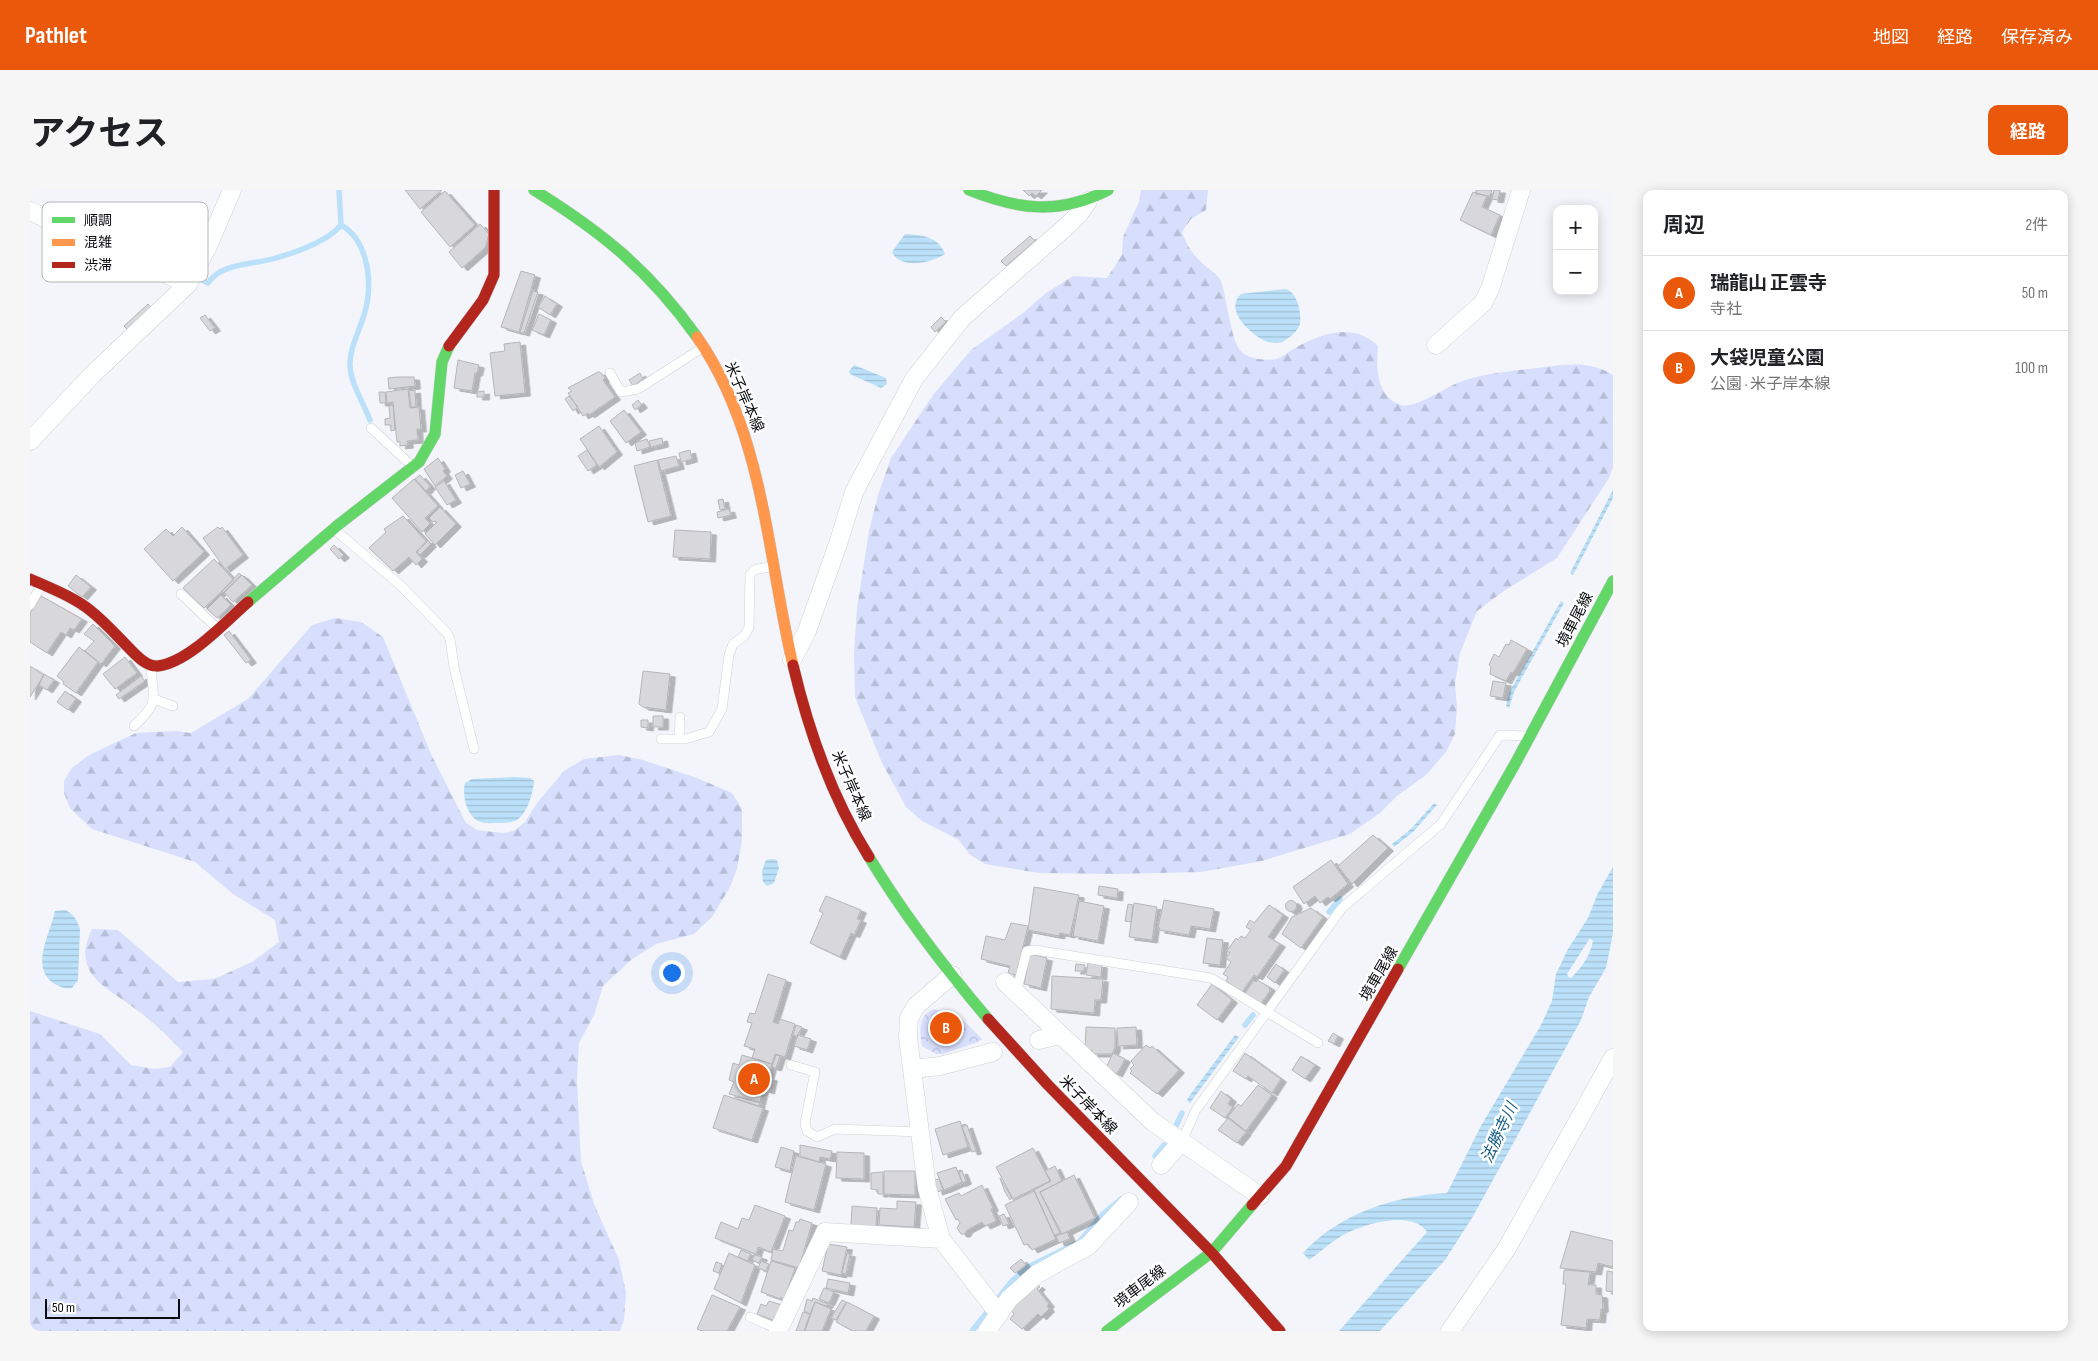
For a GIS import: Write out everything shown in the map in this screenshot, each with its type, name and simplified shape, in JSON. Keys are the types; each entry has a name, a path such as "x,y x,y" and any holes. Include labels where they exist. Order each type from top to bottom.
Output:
{"main road":[{"path":"30,579 90,610 136,655 158,666 182,657 333,529 413,467 429,447 435,434 442,362 448,347 483,300 494,275 494,190"},
{"name":"米子岸本線","path":"534,190 577,215 627,254 672,301 704,347 722,381 748,444 775,566 792,660 807,717 823,765 860,841 894,898 979,1009 1068,1106 1212,1252 1280,1331"},
{"path":"969,190 996,201 1022,207 1045,209 1074,206 1108,190"},
{"name":"境車尾線","path":"1107,1331 1212,1252 1286,1166 1530,736 1613,580"}],"street":[{"path":"208,246 232,190"},
{"path":"1436,345 1483,303 1490,289 1521,190"},
{"path":"792,660 808,631 854,492 914,379 962,318 1080,214 1088,201"},
{"path":"30,211 42,217"},
{"path":"30,441 93,374 188,284 184,282"},
{"path":"941,1240 927,1188 908,1037 909,1018 917,1005 952,975"},
{"path":"1011,987 1059,1035 1153,1122 1260,1196"},
{"path":"1039,1040 1059,1035"},
{"path":"912,1069 940,1066 993,1052"},
{"path":"1450,1331 1507,1248 1613,1058"},
{"path":"1161,1164 1182,1141"},
{"path":"987,1331 994,1308 1009,1299 1037,1274 1088,1246 1129,1202"},
{"path":"779,1331 825,1232 941,1240 947,1244 994,1308"}],"lane":[{"path":"996,201 1006,190"},
{"path":"610,373 621,392 638,389 704,347"},
{"path":"370,428 413,467"},
{"path":"333,529 400,585 447,633 450,639 454,667 474,750"},
{"path":"661,739 698,737 709,732 722,709 729,656 733,644 744,637 749,628 750,575 754,570 775,566"},
{"path":"30,605 42,584"},
{"path":"181,594 217,629"},
{"path":"134,726 149,712 154,699 151,664"},
{"path":"154,699 173,706"},
{"path":"679,739 680,717"},
{"path":"1182,1141 1196,1110 1342,908 1441,824 1500,734 1530,736"},
{"path":"1011,987 1027,952 1035,950 1211,978 1267,1014 1318,1043"},
{"path":"791,1065 815,1072 805,1123 807,1131 811,1135 820,1136 835,1129 921,1132"},
{"path":"750,1317 779,1331"}],"green space":[{"path":"1141,190 1208,190 1206,210 1191,219 1182,232 1187,245 1195,256 1218,276 1221,281 1234,337 1243,353 1267,360 1276,359 1305,343 1327,334 1348,332 1359,334 1378,346 1377,363 1382,388 1393,401 1401,405 1413,404 1457,383 1483,375 1561,365 1593,366 1613,375 1613,467 1609,478 1557,558 1504,591 1477,611 1460,653 1455,684 1457,707 1455,734 1446,752 1426,775 1397,796 1380,813 1350,834 1262,861 1201,872 1039,873 985,864 969,854 959,840 922,821 906,807 882,763 855,697 854,654 857,608 869,531 878,495 891,458 933,395 971,350 1023,313 1046,293 1073,276 1107,278 1122,255 1123,237 1139,202"},
{"path":"335,618 361,622 383,637 431,754 466,823 477,830 502,833 514,831 525,822 537,803 564,771 584,759 619,755 643,760 697,778 732,793 742,809 742,840 737,869 730,887 712,917 694,934 656,944 631,960 603,986 594,1015 579,1043 577,1081 581,1161 594,1204 619,1260 626,1292 624,1320 620,1331 30,1331 30,1011 100,1034 131,1065 154,1069 170,1067 183,1052 161,1030 104,986 89,969 86,958 86,945 92,929 118,930 178,982 214,979 252,962 279,942 275,920 233,894 195,862 92,829 70,808 64,793 64,781 72,768 89,755 136,733 176,731 191,733 248,699 312,625"},
{"path":"934,1009 960,1017 982,1039 943,1054 936,1054 922,1046 920,1030 922,1020 925,1015"}],"water":[{"path":"905,234 923,236 934,240 945,254 932,260 917,263 909,263 896,258 892,252"},
{"path":"1285,289 1296,298 1300,314 1300,324 1295,332 1283,342 1268,342 1254,334 1242,322 1237,315 1236,300 1241,294"},
{"path":"854,365 886,378 887,384 881,388 850,374 849,371"},
{"path":"1613,490 1613,498 1573,575 1570,573"},
{"path":"1561,601 1564,603 1514,692 1509,708 1506,706 1510,691"},
{"path":"530,778 534,781 529,802 521,817 510,822 483,823 470,814 464,793 465,783 472,779"},
{"path":"1434,803 1437,805 1413,832 1394,847 1392,844 1411,829"},
{"path":"766,860 777,860 779,868 774,883 767,886 763,882 762,871"},
{"name":"法勝寺川","path":"1613,867 1613,933 1606,968 1589,997 1581,1020 1472,1218 1445,1260 1380,1331 1339,1331 1427,1232 1420,1225 1411,1221 1389,1220 1377,1222 1342,1236 1309,1260 1303,1253 1334,1227 1369,1209 1407,1198 1447,1193 1482,1124 1541,1025 1552,1001 1556,974 1568,949 1588,918 1598,893","holes":["1590,938 1593,941 1583,964 1569,978 1567,974"]},
{"path":"65,910 75,918 80,929 78,980 72,988 62,987 53,983 46,976 42,959 55,911"},
{"path":"1235,1035 1239,1037 1190,1103 1187,1100 1190,1095"}],"building":[{"path":"405,190 442,190 420,209"},
{"path":"1023,190 1042,190 1036,196 1032,193 1029,196"},
{"path":"1476,190 1492,190 1490,196 1476,194"},
{"path":"1494,190 1500,190 1498,200 1492,199"},
{"path":"445,191 475,225 450,247 421,212"},
{"path":"1473,192 1487,196 1482,207 1500,215 1491,235 1460,220"},
{"path":"480,224 489,234 485,248 462,268 449,252"},
{"path":"1030,236 1035,241 1006,266 1001,261"},
{"path":"521,271 535,275 519,332 501,327"},
{"path":"533,291 538,292 524,333 520,332"},
{"path":"545,296 557,304 550,315 538,307"},
{"path":"148,304 152,308 128,330 124,326"},
{"path":"539,314 551,320 544,335 532,330"},
{"path":"205,315 215,328 210,331 200,318"},
{"path":"941,317 946,322 935,332 931,327"},
{"path":"520,342 525,393 495,396 490,353 505,351 504,344"},
{"path":"458,360 479,365 477,373 475,373 472,391 454,388"},
{"path":"598,372 605,378 603,380 615,397 589,415 588,413 583,416 568,393 572,391 568,388"},
{"path":"640,373 643,379 633,386 629,380"},
{"path":"414,377 415,386 389,389 388,378"},
{"path":"408,389 410,408 419,407 421,429 417,429 418,440 407,441 408,445 400,446 400,442 397,442 393,402 387,403 386,392"},
{"path":"415,390 416,407 411,407 409,391"},
{"path":"484,391 484,397 477,397 477,392"},
{"path":"379,392 385,392 386,403 380,403"},
{"path":"569,396 578,407 573,411 565,399"},
{"path":"638,400 642,405 635,410 632,405"},
{"path":"393,405 395,430 391,431 391,425 385,425 385,419 390,418 389,406"},
{"path":"624,410 641,432 626,443 610,421"},
{"path":"599,426 617,452 599,467 580,439"},
{"path":"662,438 663,444 651,447 649,441"},
{"path":"647,439 650,447 637,451 635,443"},
{"path":"587,450 597,465 588,471 578,456"},
{"path":"690,450 692,459 681,462 679,453"},
{"path":"676,456 679,466 661,471 658,460"},
{"path":"438,458 447,476 435,486 424,469"},
{"path":"657,460 671,516 648,522 634,466"},
{"path":"463,471 470,484 461,488 455,475"},
{"path":"420,475 430,486 426,491 415,479"},
{"path":"414,479 438,506 425,518 430,524 422,532 392,498"},
{"path":"444,481 456,500 447,505 435,487"},
{"path":"723,499 725,509 720,510 718,500"},
{"path":"440,507 456,524 435,545 425,534 437,522 433,522 429,518"},
{"path":"729,509 731,515 718,518 717,512"},
{"path":"403,516 427,542 416,552 422,559 416,565 409,557 393,571 369,548 386,532 384,529"},
{"path":"182,527 204,552 173,581 144,549 166,529 173,536"},
{"path":"218,527 220,529 222,527 243,555 225,569 203,538"},
{"path":"675,530 711,532 710,559 673,557"},
{"path":"427,540 431,544 420,555 417,552"},
{"path":"334,545 344,555 339,559 330,549"},
{"path":"214,559 234,580 204,608 183,588"},
{"path":"239,573 241,575 224,593 222,591"},
{"path":"76,575 91,587 82,597 68,586"},
{"path":"242,575 252,585 233,602 224,592"},
{"path":"221,595 231,605 217,618 207,609"},
{"path":"41,596 82,619 74,630 70,628 66,635 61,632 47,653 30,642 30,613"},
{"path":"93,624 115,646 101,664 85,651 94,641 84,634"},
{"path":"229,631 251,660 246,663 224,635"},
{"path":"1511,640 1527,649 1506,681 1490,674 1491,667 1489,665 1494,654 1499,657 1506,644 1509,645"},
{"path":"79,647 98,662 76,693 63,684 64,682 57,676"},
{"path":"125,657 137,673 115,689 103,674"},
{"path":"30,666 44,675 30,697"},
{"path":"643,671 670,674 666,710 643,707 639,704"},
{"path":"44,674 54,680 47,690 39,685"},
{"path":"141,676 145,681 119,699 116,695"},
{"path":"1493,681 1506,683 1503,698 1490,696"},
{"path":"65,691 76,699 68,710 57,702"},
{"path":"653,716 663,716 663,727 653,727"},
{"path":"641,720 648,720 648,728 641,727"},
{"path":"1373,835 1388,848 1352,884 1338,866"},
{"path":"1331,860 1348,884 1330,899 1328,897 1320,903 1315,896 1304,904 1293,887"},
{"path":"1099,886 1118,889 1117,898 1098,895"},
{"path":"1034,887 1079,895 1070,935 1060,933 1059,936 1028,930"},
{"path":"826,896 861,910 857,919 861,920 854,935 851,933 840,957 810,943 823,913 819,911"},
{"path":"1164,900 1214,909 1210,929 1191,926 1189,935 1159,930"},
{"path":"1079,901 1104,906 1098,941 1073,936"},
{"path":"1289,901 1293,901 1296,906 1295,910 1289,911 1286,908 1286,904"},
{"path":"1134,903 1157,907 1152,940 1129,937"},
{"path":"1128,904 1133,905 1131,922 1125,921"},
{"path":"1269,905 1283,915 1268,937 1280,944 1257,977 1254,975 1242,992 1226,981 1228,977 1223,974 1231,962 1226,958 1230,953 1227,951 1236,938 1238,940 1241,936 1245,938 1251,930 1246,927 1250,920 1254,923"},
{"path":"1311,908 1323,917 1301,948 1282,934 1292,917"},
{"path":"1011,923 1028,926 1016,975 1008,973 1010,966 981,959 986,936 1005,940"},
{"path":"1207,938 1223,940 1220,965 1203,963"},
{"path":"1030,954 1047,958 1041,988 1024,984"},
{"path":"1088,963 1102,965 1101,977 1086,975"},
{"path":"1076,964 1085,965 1084,971 1075,971"},
{"path":"1276,964 1284,970 1275,983 1267,977"},
{"path":"768,974 786,980 773,1022 778,1024 780,1019 795,1024 785,1057 775,1054 772,1064 752,1058 755,1049 744,1046 752,1023 747,1022 750,1013 755,1014"},
{"path":"1052,976 1103,979 1101,1000 1095,1000 1094,1013 1051,1009"},
{"path":"1254,980 1269,987 1270,991 1260,1005 1244,995"},
{"path":"1212,984 1232,1000 1217,1020 1197,1005"},
{"path":"796,1025 802,1027 797,1036 793,1035"},
{"path":"1086,1027 1115,1028 1115,1048 1112,1054 1092,1054 1092,1050 1085,1049"},
{"path":"1136,1027 1137,1045 1118,1046 1117,1028"},
{"path":"1333,1033 1338,1036 1334,1044 1328,1041"},
{"path":"798,1035 811,1039 807,1050 794,1046"},
{"path":"1146,1045 1150,1048 1152,1046 1179,1070 1157,1094 1130,1073 1132,1071 1130,1069 1134,1065 1131,1061"},
{"path":"1113,1053 1125,1059 1117,1074 1106,1068"},
{"path":"1245,1053 1281,1079 1272,1093 1248,1076 1246,1079 1233,1071"},
{"path":"742,1055 772,1064 768,1077 772,1078 769,1091 763,1089 760,1102 729,1094 734,1082 729,1080 733,1063 739,1065"},
{"path":"776,1055 780,1056 776,1068 772,1067"},
{"path":"1301,1056 1315,1065 1305,1079 1292,1070"},
{"path":"1258,1085 1272,1095 1246,1131 1228,1117 1238,1104 1241,1106"},
{"path":"1221,1091 1231,1099 1228,1104 1233,1107 1225,1118 1210,1108"},
{"path":"724,1095 763,1108 752,1140 713,1128"},
{"path":"738,1097 760,1103 759,1106 737,1099"},
{"path":"1228,1118 1246,1132 1237,1143 1218,1130"},
{"path":"960,1121 968,1147 943,1155 935,1129"},
{"path":"967,1125 976,1151 972,1152 962,1127"},
{"path":"800,1145 832,1151 830,1159 820,1157 819,1162 800,1156"},
{"path":"781,1147 794,1151 790,1171 775,1167"},
{"path":"1033,1148 1050,1181 1013,1199 996,1167"},
{"path":"837,1152 864,1153 864,1179 836,1178"},
{"path":"796,1156 826,1164 814,1210 785,1202"},
{"path":"1055,1166 1062,1181 1040,1192 1060,1233 1055,1235 1056,1239 1034,1190 1051,1181 1045,1171"},
{"path":"956,1167 962,1182 944,1190 937,1173"},
{"path":"884,1171 915,1171 915,1195 884,1194"},
{"path":"962,1171 966,1181 960,1184 962,1182 959,1172"},
{"path":"883,1172 883,1194 878,1194 878,1190 871,1189 871,1173"},
{"path":"1074,1175 1095,1218 1062,1234 1040,1192"},
{"path":"1000,1178 1012,1198 1010,1200 1005,1192"},
{"path":"939,1179 943,1190 937,1192 934,1180"},
{"path":"982,1185 993,1208 991,1209 996,1221 985,1226 982,1222 967,1230 965,1234 961,1234 957,1228 960,1223 958,1219 956,1220 945,1199 959,1193 961,1196"},
{"path":"1034,1191 1056,1239 1032,1250 1028,1244 1024,1245 1005,1205"},
{"path":"897,1201 916,1202 914,1227 879,1225 880,1208 897,1209"},
{"path":"755,1205 785,1216 771,1252 758,1247 756,1254 715,1238 721,1222 738,1229 742,1218 749,1220"},
{"path":"852,1206 877,1208 876,1227 851,1225"},
{"path":"1004,1214 1009,1224 1003,1226 999,1216"},
{"path":"800,1219 812,1223 799,1268 771,1260 773,1249 783,1251 789,1230 793,1231 796,1222 799,1222"},
{"path":"1571,1231 1613,1241 1613,1267 1598,1263 1596,1272 1560,1268"},
{"path":"1067,1232 1070,1239 1059,1243 1056,1236"},
{"path":"828,1244 847,1247 841,1275 822,1271"},
{"path":"741,1250 751,1254 747,1261 738,1257"},
{"path":"729,1253 755,1265 741,1303 714,1289"},
{"path":"847,1253 850,1254 846,1274 842,1273"},
{"path":"755,1255 762,1257 759,1263 752,1260"},
{"path":"1021,1259 1026,1265 1015,1273 1010,1268"},
{"path":"761,1261 769,1264 766,1271 758,1268"},
{"path":"771,1261 795,1268 784,1299 761,1292"},
{"path":"716,1262 722,1264 719,1273 713,1271"},
{"path":"1564,1270 1590,1272 1588,1285 1596,1285 1596,1294 1602,1295 1603,1309 1601,1309 1600,1320 1587,1319 1586,1328 1561,1325 1566,1284 1563,1284"},
{"path":"1607,1271 1613,1272 1613,1292 1606,1291"},
{"path":"828,1279 850,1283 848,1293 826,1288"},
{"path":"1037,1284 1040,1287 1037,1289 1049,1304 1047,1306 1049,1309 1041,1317 1038,1314 1022,1329 1010,1319 1014,1314 1011,1310"},
{"path":"824,1288 834,1292 829,1303 819,1299"},
{"path":"712,1295 740,1307 727,1331 702,1331 697,1329"},
{"path":"813,1298 828,1304 826,1306 815,1302 810,1314 804,1311 807,1299 812,1301"},
{"path":"842,1300 846,1302 836,1320 831,1318"},
{"path":"769,1301 782,1305 775,1321 757,1314 761,1304 766,1306"},
{"path":"815,1302 831,1309 822,1331 805,1331"},
{"path":"847,1302 874,1316 866,1331 853,1331 836,1322"},
{"path":"803,1312 810,1314 804,1331 796,1331"}],"waterway":[{"path":"206,282 208,283 221,271 239,265 284,256 311,246 328,236 341,225 339,190"},
{"path":"341,225 350,231 356,239 362,249 368,270 367,303 354,342 350,366 355,387 370,420"},
{"path":"1329,912 1340,899"},
{"path":"1245,1025 1253,1015"},
{"path":"1176,1126 1182,1113"},
{"path":"1155,1156 1164,1145"},
{"path":"972,1331 1012,1281 1028,1267 1079,1242 1103,1214 1121,1199"}],"traffic: fast":[{"path":"534,190 582,221 623,254 661,292 697,337"},
{"path":"969,190 1005,202 1039,207 1073,203 1108,190"},
{"path":"248,602 338,525 419,462 435,434 442,362 449,346"},
{"path":"1398,969 1515,764 1613,581"},
{"path":"869,857 925,940 988,1019"},
{"path":"1107,1331 1212,1252 1252,1205"}],"traffic: slow":[{"path":"697,337 719,374 737,413 750,454 769,538 793,665"}],"traffic: jam":[{"path":"449,346 483,300 494,275 494,190"},
{"path":"30,579 77,601 101,620 139,658 154,666 170,663 194,649 248,602"},
{"path":"793,665 806,715 823,764 844,812 869,857"},
{"path":"1252,1205 1286,1166 1398,969"},
{"path":"988,1019 1048,1085 1212,1253 1280,1331"}],"place":[{"name":"大袋児童公園","path":"946,1028"},
{"name":"瑞龍山 正雲寺","path":"754,1079"}]}
